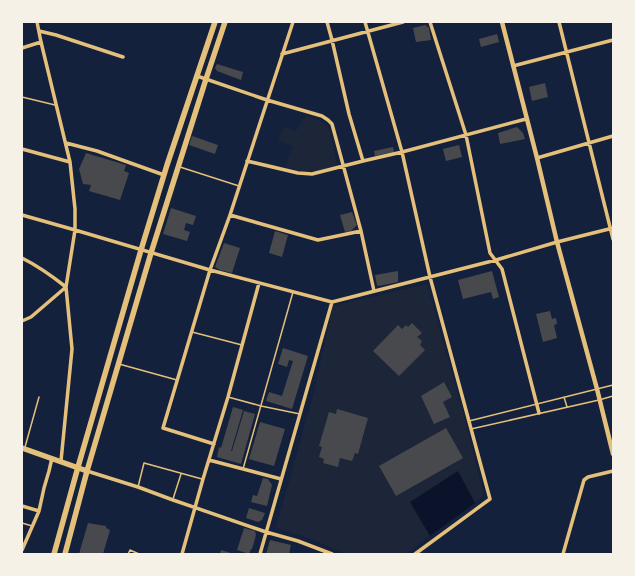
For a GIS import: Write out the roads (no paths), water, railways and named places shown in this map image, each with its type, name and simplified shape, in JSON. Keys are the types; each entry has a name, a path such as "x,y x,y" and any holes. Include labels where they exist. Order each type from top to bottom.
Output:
{"main road":[{"path":"54,554 141,250 164,175 215,22"},
{"path":"65,554 151,253 225,22"},
{"path":"23,448 88,471"}],"street":[{"path":"37,22 70,162 75,209 75,230 66,287 72,349 61,461"},
{"path":"214,444 163,428 210,270 230,215 292,22"},
{"path":"327,22 349,114 362,160"},
{"path":"365,22 402,152 430,277 490,499 415,554"},
{"path":"282,54 403,22"},
{"path":"430,22 466,135 490,253 502,269 539,413"},
{"path":"502,22 557,242 613,454"},
{"path":"559,22 612,228 613,239"},
{"path":"39,32 56,35 123,57"},
{"path":"513,66 613,40"},
{"path":"22,48 41,42"},
{"path":"197,76 267,100 322,116 332,124 374,291"},
{"path":"247,161 298,173 312,174 526,119"},
{"path":"537,158 613,136"},
{"path":"66,143 97,151 164,175"},
{"path":"22,149 70,162"},
{"path":"22,215 210,270 332,302 496,260 612,228"},
{"path":"230,215 318,240 360,231"},
{"path":"22,258 66,287"},
{"path":"182,554 228,397 259,283"},
{"path":"23,319 30,316 66,287"},
{"path":"260,554 332,302"},
{"path":"22,550 39,511 52,458"},
{"path":"209,460 281,479"},
{"path":"88,471 266,532 298,541 332,554"},
{"path":"563,554 584,480 588,477 613,471"},
{"path":"22,506 39,511"}],"lane":[{"path":"22,97 56,105"},
{"path":"178,166 239,186"},
{"path":"243,469 293,292"},
{"path":"192,332 242,345"},
{"path":"119,364 177,380"},
{"path":"469,421 613,385"},
{"path":"471,429 613,396"},
{"path":"23,448 39,397"},
{"path":"228,397 300,414"},
{"path":"564,397 567,407"},
{"path":"138,487 144,463 203,479"},
{"path":"173,500 181,474"},
{"path":"22,523 32,526"},
{"path":"128,554 130,550 139,554"}]}
